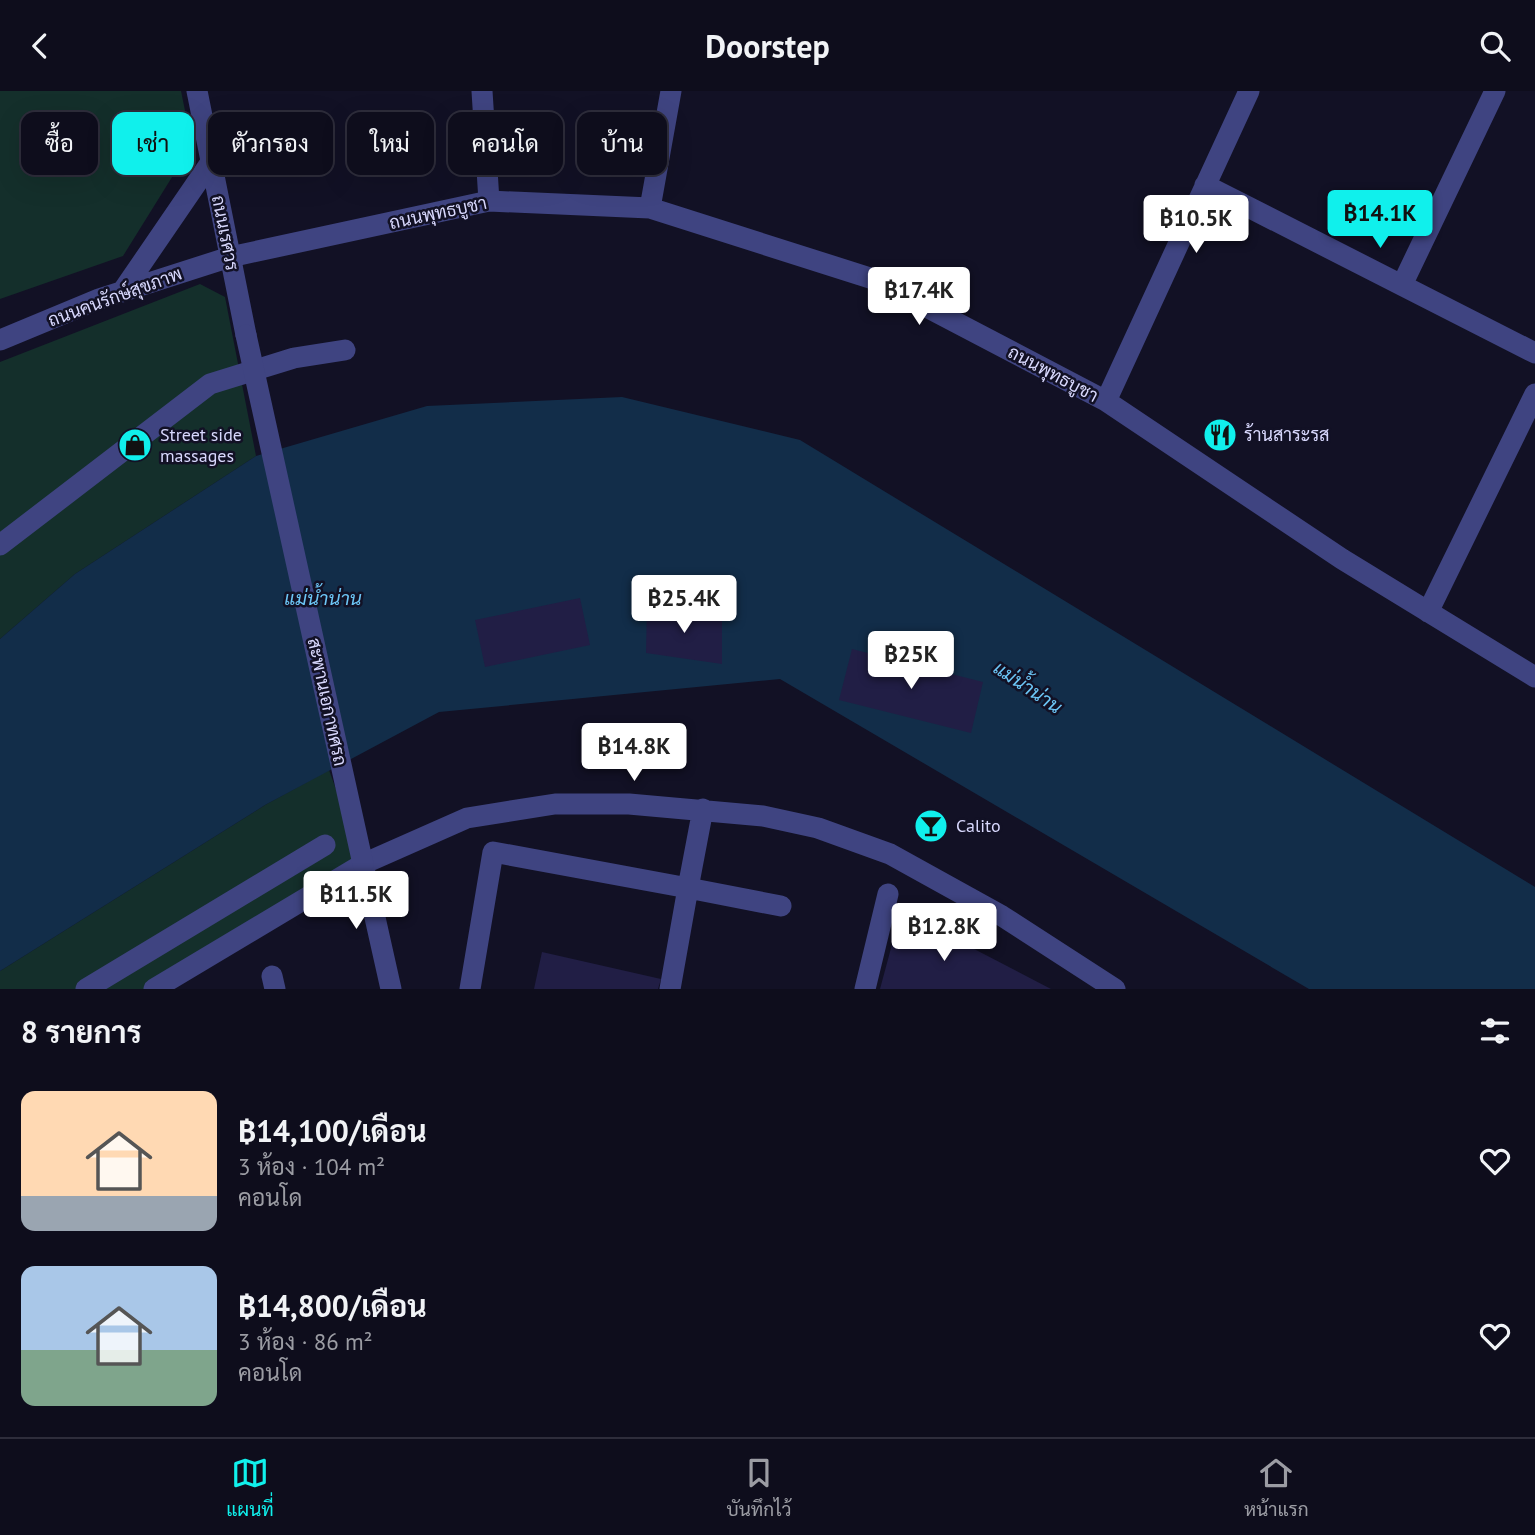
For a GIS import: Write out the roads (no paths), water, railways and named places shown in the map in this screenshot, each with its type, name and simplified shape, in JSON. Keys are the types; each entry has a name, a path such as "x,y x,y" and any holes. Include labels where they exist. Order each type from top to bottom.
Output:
{"street":[{"name":"ถนนเรศวร","path":"197,91 208,147"},
{"path":"482,91 489,201"},
{"path":"650,208 671,91"},
{"path":"1105,401 1249,91"},
{"path":"1402,285 1495,91"},
{"path":"122,292 208,166"},
{"name":"ถนนเรศวร","path":"214,175 246,335"},
{"path":"1205,185 1535,353"},
{"name":"ถนนพุทธบูชา","path":"230,257 489,201 650,208 873,279 1105,401 1342,559 1535,677"},
{"name":"ถนนคนรักษ์สุขภาพ","path":"0,340 122,292 230,257"},
{"name":"สะพานเอกาทศรถ","path":"246,335 363,864"},
{"path":"0,545 210,384 294,359 345,350"},
{"path":"1429,612 1535,394"},
{"path":"154,989 363,864 467,818 555,804 629,804 703,809 763,816 818,828 890,855 1002,916 1115,989"},
{"path":"670,989 703,809"},
{"path":"86,989 325,845"},
{"path":"470,989 493,852 781,906"},
{"path":"363,864 390,989"},
{"path":"865,989 888,894"}],"water":[{"name":"แม่น้ำน่าน","path":"622,397 800,440 1535,887 1535,989 1309,989 780,679 439,712 265,805 0,971 0,639 75,574 256,456 427,406"}],"place":[{"name":"ร้านสาระรส","path":"1220,435"},
{"name":"Street side massages","path":"135,445"},
{"name":"Calito","path":"931,826"}]}
